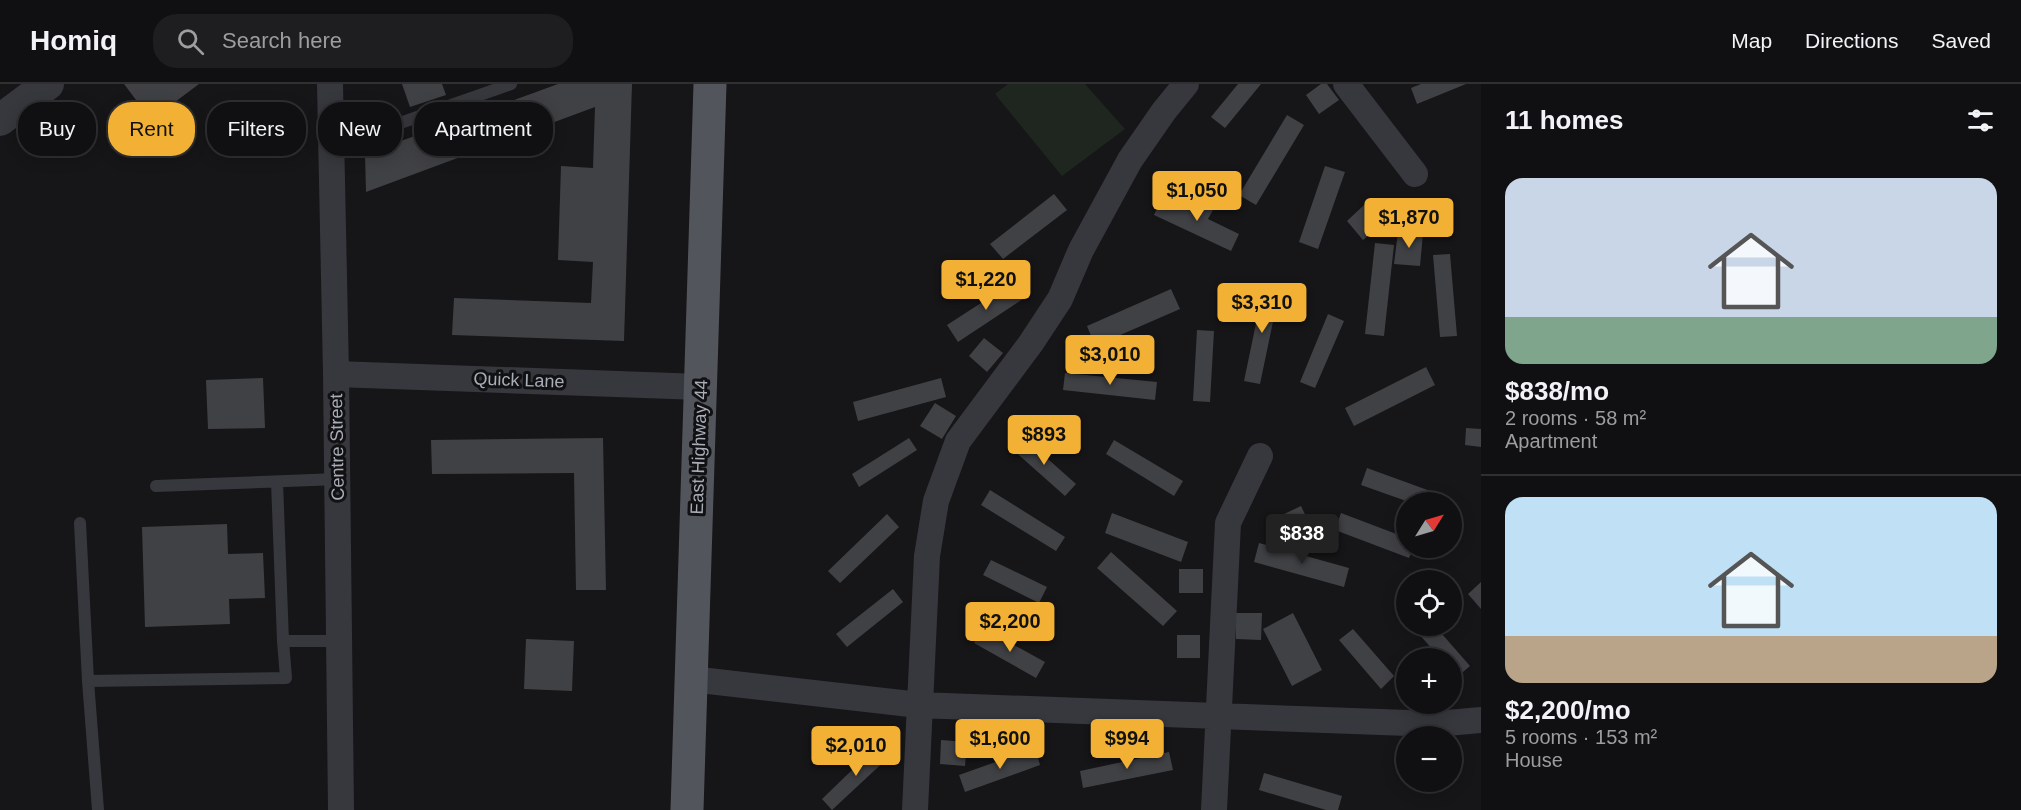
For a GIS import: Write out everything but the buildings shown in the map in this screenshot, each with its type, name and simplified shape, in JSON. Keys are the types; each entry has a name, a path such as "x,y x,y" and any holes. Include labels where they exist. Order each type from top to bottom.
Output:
{"main road":[{"name":"East Highway 44","path":"687,810 711,84"}],"street":[{"path":"0,120 48,84"},
{"name":"Centre Street","path":"330,84 331,102"},
{"path":"915,810 927,556 936,501 958,441 1031,343 1060,299 1082,250 1130,160 1186,84"},
{"path":"1346,84 1415,174"},
{"name":"Centre Street","path":"332,156 338,479 340,810"},
{"name":"Quick Lane","path":"336,374 701,387"},
{"path":"1214,810 1228,524 1260,456"},
{"path":"691,679 919,705 1436,724 1481,720"}],"lane":[{"path":"402,122 511,84"},
{"path":"156,486 338,479"},
{"path":"88,681 286,678 277,482"},
{"path":"80,523 88,681 98,810"},
{"path":"283,641 339,640"}],"shaded area":[{"path":"1008,84 1085,84 1125,129 1062,176 995,94"}]}
